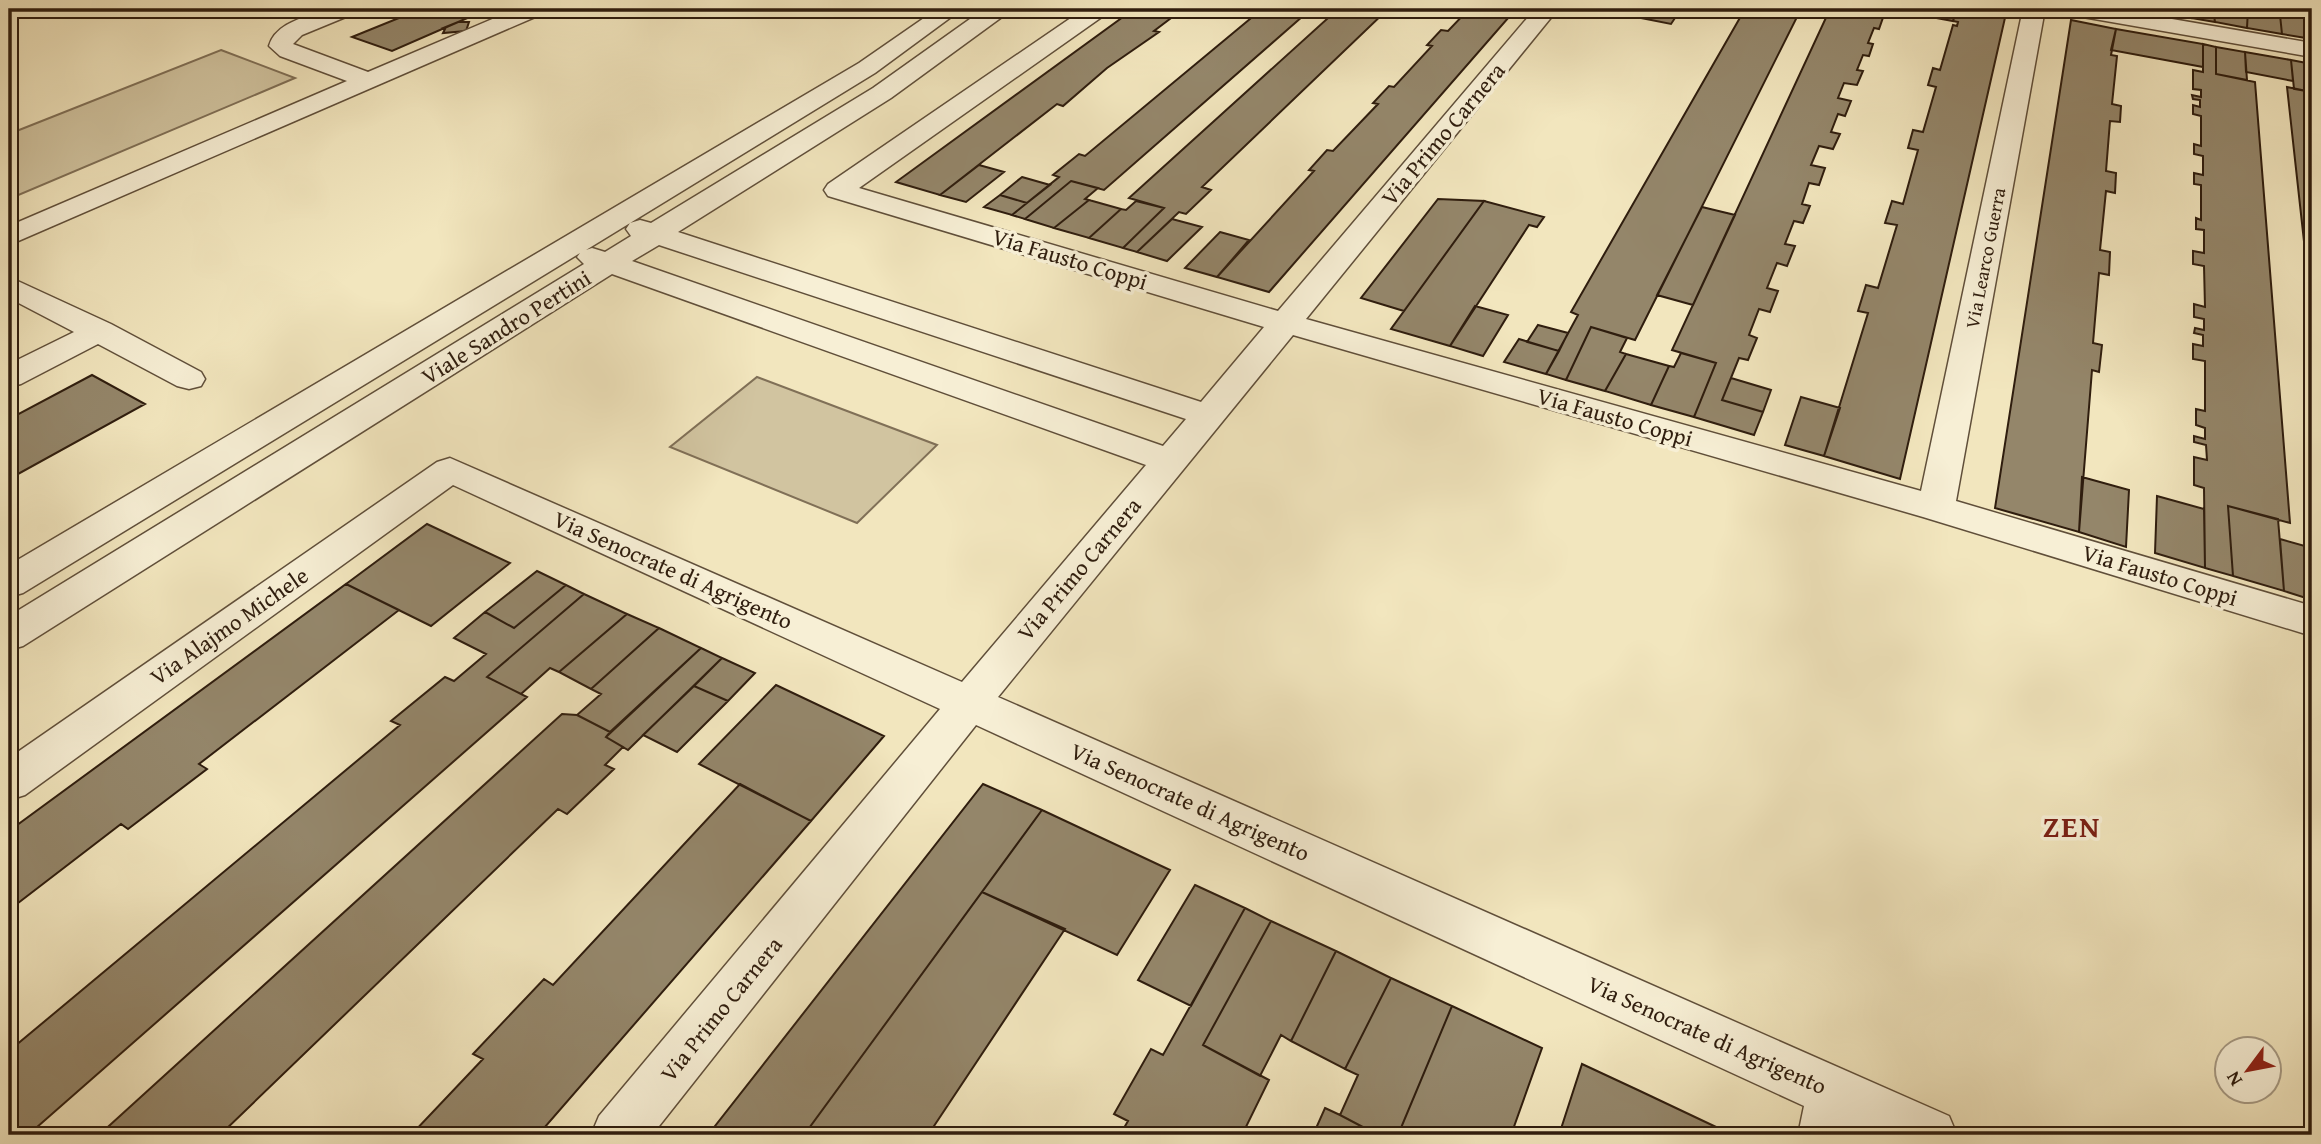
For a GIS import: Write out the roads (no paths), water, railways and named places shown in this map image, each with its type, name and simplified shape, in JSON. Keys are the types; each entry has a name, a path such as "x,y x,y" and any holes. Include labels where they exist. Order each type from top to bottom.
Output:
{"street":[{"path":"345,9 293,30 282,38 281,46 370,81"},
{"path":"9,236 534,9"},
{"name":"Viale Sandro Pertini","path":"9,583 867,68 951,9"},
{"name":"Viale Sandro Pertini","path":"9,635 882,93 998,9"},
{"name":"Via Fausto Coppi","path":"1098,9 838,190 1284,323 1936,508 2312,621"},
{"name":"Via Primo Carnera","path":"618,1135 969,703 1547,9"},
{"name":"Via Learco Guerra","path":"1936,508 2034,9"},
{"path":"2077,9 2312,50"},
{"path":"615,220 1207,415"},
{"path":"567,248 1169,461"},
{"path":"9,286 189,379"},
{"path":"9,377 100,331"},
{"name":"Via Senocrate di Agrigento","path":"450,470 969,703 1830,1114 1930,1135"},
{"name":"Via Alajmo Michele","path":"9,782 450,470"}],"district":[{"name":"ZEN","path":"2072,827"}]}
